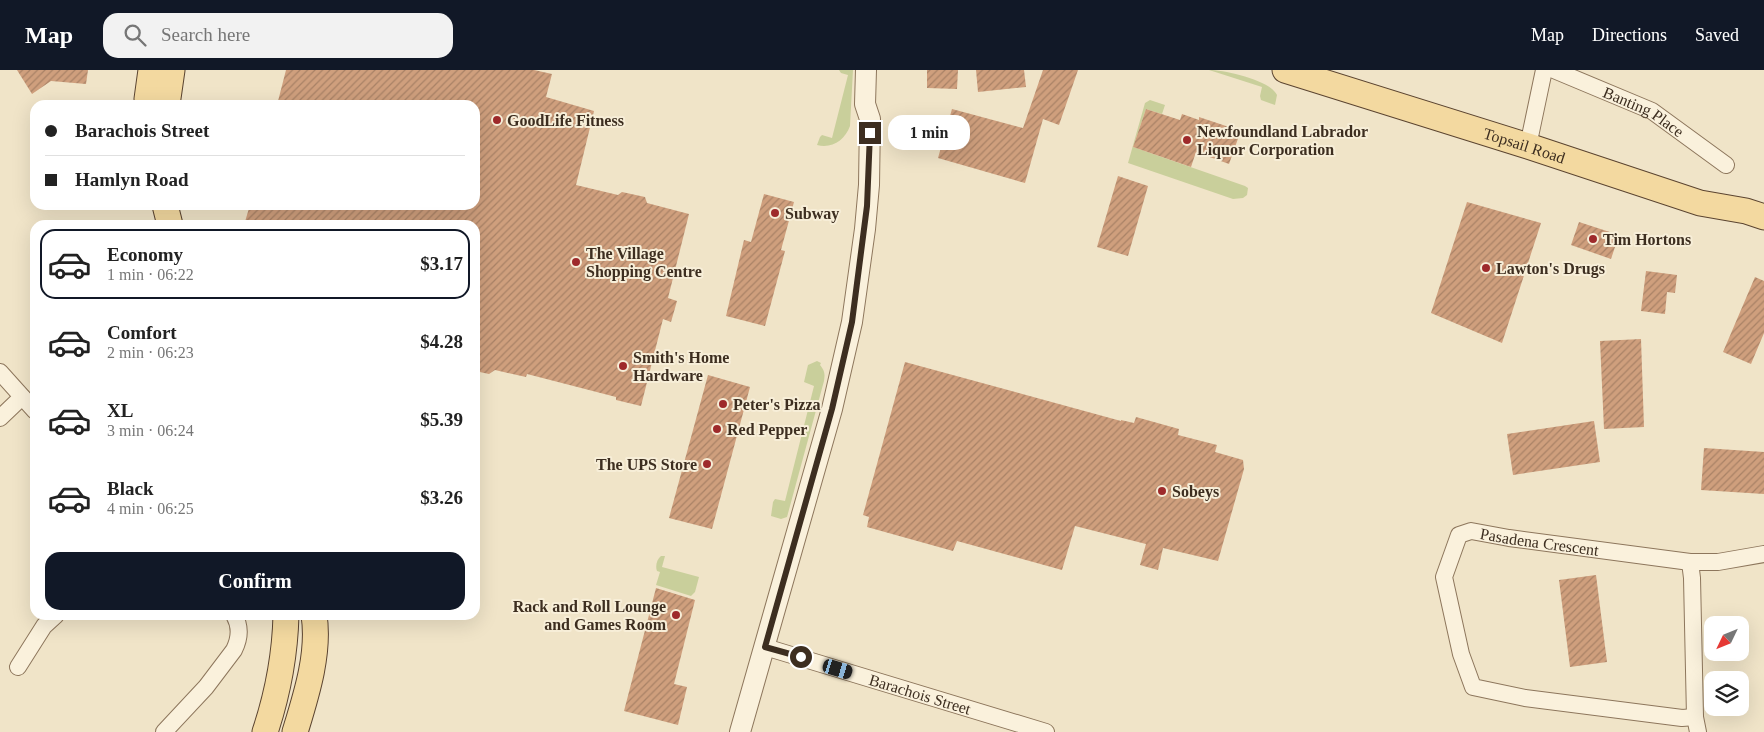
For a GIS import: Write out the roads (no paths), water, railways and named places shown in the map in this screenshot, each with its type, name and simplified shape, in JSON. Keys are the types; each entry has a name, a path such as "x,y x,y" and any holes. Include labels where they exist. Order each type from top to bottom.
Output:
{"main road":[{"path":"147,100 150,70"},
{"path":"168,100 172,70"},
{"name":"Topsail Road","path":"1285,70 1528,146 1700,203 1746,211 1764,217"},
{"path":"265,732 280,680 284,655 286,620"},
{"path":"295,732 305,698 315,644 314,620"}],"street":[{"path":"740,732 832,409 852,322 869,185 870,119 865,104 866,70"},
{"path":"1528,146 1544,70"},
{"name":"Banting Place","path":"1554,70 1652,111 1726,165"},
{"path":"0,372 30,406"},
{"path":"0,418 22,397"},
{"name":"Pasadena Crescent","path":"1696,724 1682,718 1525,698 1473,687 1461,654 1444,577 1458,535 1471,531 1509,538 1690,562 1718,562 1764,554"},
{"path":"1690,562 1696,724"},
{"path":"18,667 44,626 51,620"},
{"path":"164,732 206,687 234,650 239,638 236,620"},
{"name":"Barachois Street","path":"765,647 1046,732"}],"place":[{"name":"GoodLife Fitness","path":"497,120"},
{"name":"Newfoundland Labrador Liquor Corporation","path":"1187,140"},
{"name":"Subway","path":"775,213"},
{"name":"Tim Hortons","path":"1593,239"},
{"name":"The Village Shopping Centre","path":"576,262"},
{"name":"Lawton's Drugs","path":"1486,268"},
{"name":"Smith's Home Hardware","path":"623,366"},
{"name":"Peter's Pizza","path":"723,404"},
{"name":"Red Pepper","path":"717,429"},
{"name":"The UPS Store","path":"707,464"},
{"name":"Sobeys","path":"1162,491"},
{"name":"Rack and Roll Lounge and Games Room","path":"676,615"}]}
